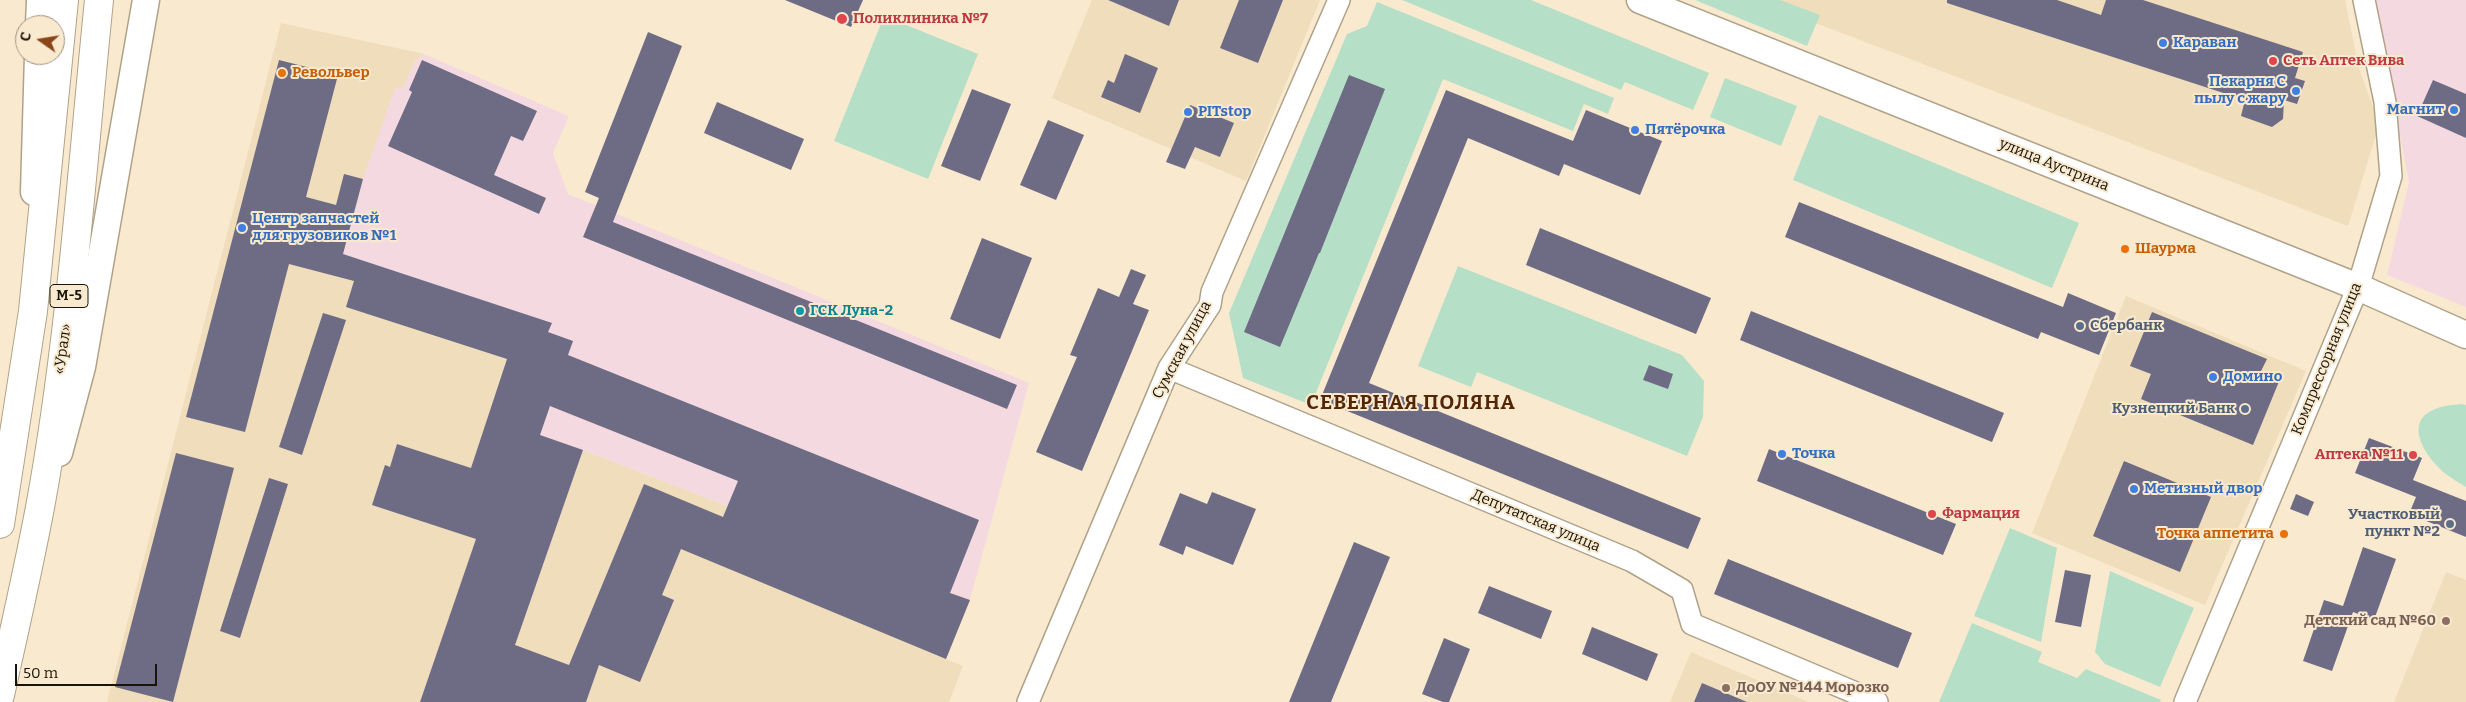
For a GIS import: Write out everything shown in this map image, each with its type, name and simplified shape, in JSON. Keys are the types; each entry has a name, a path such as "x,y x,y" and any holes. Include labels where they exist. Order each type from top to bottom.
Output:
{"highway":[{"name":"М-5","path":"0,524 33,312 64,0"},
{"name":"«Урал»","path":"0,695 41,502 67,316 99,0"}],"main road":[{"path":"39,15 40,0"},
{"path":"22,590 82,367 146,0"},
{"name":"улица Аустрина","path":"1640,0 2358,287 2466,335"},
{"path":"33,312 38,65"}],"street":[{"name":"Сумская улица","path":"1028,702 1169,368 1210,305 1212,292 1339,0"},
{"name":"Компрессорная улица","path":"2184,702 2358,287 2391,176 2385,102 2364,0"},
{"name":"Депутатская улица","path":"1169,368 1632,561 1682,590 1692,624 1877,702"}],"shaded area":[{"path":"1092,0 1320,0 1246,181 1052,98"},
{"path":"1755,0 2345,0 2358,65 2379,125 2348,226"},
{"path":"2374,0 2466,0 2466,307 2387,275 2409,182"},
{"path":"281,23 424,54 415,61 403,89 347,274 546,339 420,702 107,702"},
{"path":"424,54 569,116 553,153 568,194 1029,383 970,600 583,450 495,702 420,702 546,340 347,274 337,276 363,179 395,88 403,88 415,61"},
{"path":"2126,296 2306,371 2205,605 2032,533"},
{"path":"583,450 970,600 946,659 963,666 949,702 495,702"},
{"name":"Детский сад №60","path":"2446,572 2466,580 2466,702 2394,702"},
{"name":"ДоОУ №144 Морозко","path":"1691,652 1809,702 1670,702"}],"green space":[{"path":"1402,0 1531,0 1709,73 1693,110 1625,82 1621,90"},
{"path":"1695,0 1780,0 1820,15 1807,46"},
{"path":"1377,2 1614,98 1608,114 1584,104 1573,131 1443,79 1311,405 1243,378 1229,313 1347,34 1367,26"},
{"path":"884,16 978,54 928,179 834,141"},
{"path":"1725,78 1797,106 1781,146 1710,117"},
{"path":"1819,115 2079,223 2052,288 1793,180"},
{"path":"1458,266 1682,355 1704,381 1703,417 1687,456 1477,372 1471,387 1418,366"},
{"path":"2466,405 2466,487 2446,474 2431,459 2420,439 2419,430 2420,421 2427,414 2441,407"},
{"path":"2010,528 2057,548 2041,642 1974,616"},
{"path":"2110,571 2194,608 2160,687 2105,664 2095,652"},
{"path":"1972,623 2042,652 2038,662 2077,678 2086,669 2161,700 2160,702 1939,702"}],"building":[{"name":"Поликлиника №7","path":"785,0 863,0 851,27"},
{"path":"1108,0 1179,0 1169,26"},
{"path":"1239,0 1283,0 1258,63 1220,48"},
{"path":"1947,0 2057,0 2101,15 2106,0 2143,0 2303,52 2295,78 2305,81 2297,104 2284,100 2283,119 2272,127 2241,116 2245,100 1947,3"},
{"name":"ГСК Луна-2","path":"648,32 682,46 613,222 1017,385 1007,409 583,237 599,198 585,192"},
{"path":"1125,54 1158,68 1140,113 1101,97 1108,80 1114,83"},
{"path":"279,60 338,75 306,197 336,205 344,174 363,179 343,254 552,323 548,332 573,341 568,355 979,520 950,593 970,600 946,659 681,549 662,595 674,600 640,682 599,665 586,702 420,702 476,539 372,505 385,465 390,467 397,444 471,468 507,359 346,307 354,281 289,264 245,432 186,417","holes":["550,406 738,481 723,517 644,484 569,665 515,645 583,450 540,435"]},
{"path":"422,60 537,111 523,141 511,136 494,175 546,198 539,214 388,146 412,92 409,90"},
{"path":"1349,75 1385,89 1320,253 1280,347 1244,332"},
{"path":"2433,80 2466,94 2466,138 2417,116"},
{"path":"972,89 1011,104 980,181 941,166"},
{"path":"1446,90 1573,141 1586,110 1662,141 1640,195 1564,164 1559,176 1468,138 1369,383 1701,518 1688,549 1320,400"},
{"path":"717,102 804,139 791,170 704,133"},
{"path":"1190,105 1234,123 1220,157 1195,147 1185,169 1166,162"},
{"path":"1048,120 1084,135 1056,200 1020,185"},
{"path":"1799,202 2063,307 2068,293 2116,313 2099,355 2041,332 2038,339 1785,237"},
{"path":"1540,228 1711,298 1696,334 1526,265"},
{"path":"982,238 1032,258 1000,339 950,319"},
{"path":"1131,269 1146,275 1133,304 1149,310 1082,471 1036,452 1077,357 1070,355 1098,288 1119,297"},
{"path":"1751,311 2004,413 1992,442 1740,340"},
{"name":"Домино","path":"2152,312 2267,359 2261,371 2280,379 2253,445 2141,399 2151,374 2130,366"},
{"path":"323,313 346,320 302,455 279,447"},
{"path":"1649,365 1673,374 1668,389 1643,380"},
{"path":"2369,438 2422,458 2413,480 2466,501 2466,537 2409,514 2416,497 2355,473"},
{"path":"1769,449 1956,524 1943,555 1757,481"},
{"path":"176,453 234,468 173,702 115,687"},
{"path":"2124,461 2211,497 2180,572 2093,536"},
{"path":"269,478 288,484 240,638 220,631"},
{"path":"1212,492 1256,509 1233,565 1186,546 1183,555 1159,545 1180,493 1207,504"},
{"path":"2296,494 2314,502 2308,516 2290,509"},
{"path":"1354,542 1390,557 1331,702 1289,702"},
{"path":"2363,547 2396,559 2374,620 2353,612 2332,671 2303,661 2324,600 2343,606"},
{"path":"1728,559 1912,633 1898,668 1714,594"},
{"path":"2065,570 2091,575 2081,627 2055,622"},
{"path":"1489,586 1552,611 1541,639 1478,613"},
{"path":"1592,627 1658,654 1647,681 1582,654"},
{"path":"1444,638 1470,649 1449,702 1443,702 1422,694"},
{"path":"1702,683 1747,702 1694,702"}],"place":[{"name":"Поликлиника №7","path":"842,19"},
{"name":"Караван","path":"2163,43"},
{"name":"Сеть Аптек Вива","path":"2273,61"},
{"name":"Револьвер","path":"282,73"},
{"name":"Пекарня С пылу с жару","path":"2296,91"},
{"name":"Магнит","path":"2454,110"},
{"name":"PITstop","path":"1188,112"},
{"name":"Пятёрочка","path":"1635,130"},
{"name":"Центр запчастей для грузовиков №1","path":"242,228"},
{"name":"Шаурма","path":"2125,249"},
{"name":"ГСК Луна-2","path":"800,311"},
{"name":"Сбербанк","path":"2080,326"},
{"name":"Домино","path":"2213,377"},
{"name":"Кузнецкий Банк","path":"2245,409"},
{"name":"Точка","path":"1782,454"},
{"name":"Аптека №11","path":"2413,455"},
{"name":"Метизный двор","path":"2134,489"},
{"name":"Фармация","path":"1932,514"},
{"name":"Участковый пункт №2","path":"2450,524"},
{"name":"Точка аппетита","path":"2284,534"},
{"name":"Детский сад №60","path":"2446,621"},
{"name":"ДоОУ №144 Морозко","path":"1726,688"}],"district":[{"name":"СЕВЕРНАЯ ПОЛЯНА","path":"1411,403"}]}
